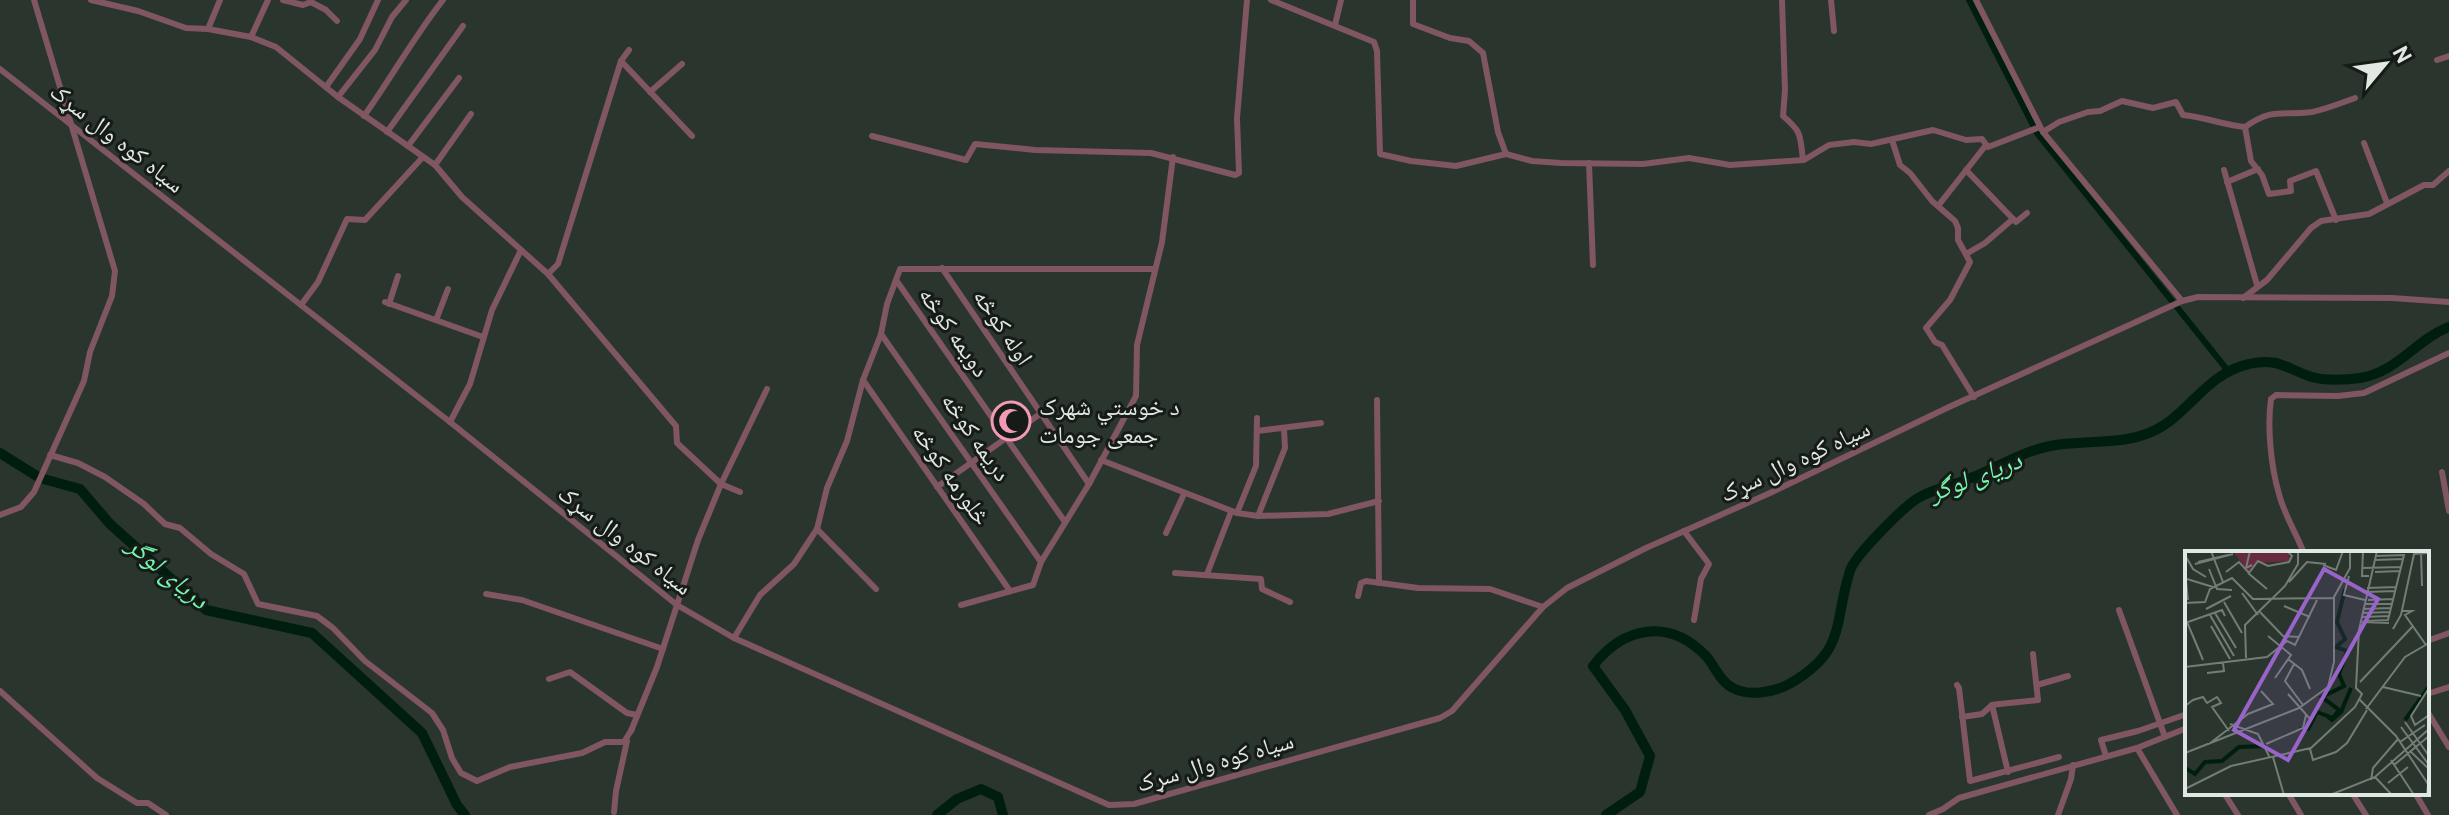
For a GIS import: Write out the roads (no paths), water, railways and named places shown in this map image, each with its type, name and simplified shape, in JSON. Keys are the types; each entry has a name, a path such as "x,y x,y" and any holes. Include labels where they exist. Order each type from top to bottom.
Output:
{"street":[{"path":"0,515 21,507 34,492 84,381 90,352 112,296 115,271 34,0"},
{"path":"91,0 138,11 186,28 251,37 276,47 338,97 435,165 462,197 548,274 676,426 677,443 721,484 740,492"},
{"path":"208,29 220,0"},
{"path":"251,37 268,0"},
{"path":"283,0 303,5 311,2 337,21"},
{"path":"326,87 360,39 378,0"},
{"path":"338,97 375,50 392,17 406,0"},
{"path":"364,116 421,28 443,0"},
{"path":"872,136 966,160 975,144 1035,150 1151,153 1235,175 1239,173 1237,118 1247,0"},
{"path":"1271,0 1374,42 1377,51 1380,154 1456,166 1506,154 1532,161 1589,163 1643,164 1689,158 1730,165 1803,160 1829,145 1854,142 1871,144 1933,130 1966,140 1982,139 1988,147 2122,101 2153,108 2176,102 2183,115 2207,117 2219,124 2245,127 2262,115 2315,111 2355,98"},
{"path":"1335,25 1341,0"},
{"path":"1413,0 1413,24 1450,38 1469,41 1483,53 1498,132 1506,154"},
{"path":"1782,0 1783,116 1799,132 1803,160"},
{"path":"1831,0 1834,31"},
{"path":"1976,0 2038,129 2178,303"},
{"path":"387,132 463,26"},
{"path":"548,274 558,264 621,61 629,50"},
{"path":"2437,60 2449,56"},
{"path":"621,61 692,136"},
{"path":"650,92 682,64"},
{"name":"سیاه کوه وال سړک","path":"0,69 450,422 677,605 734,638 1099,803 1121,806 1440,718 1452,711 1543,607 1567,588 2178,303 2198,297 2392,298 2449,302"},
{"path":"408,146 459,78"},
{"path":"435,165 471,114"},
{"path":"2245,127 2251,161 2269,194 2291,191 2290,181 2316,171 2336,220"},
{"path":"1892,140 1900,165 1955,221 1958,240 1970,262 1960,285 1926,328 1935,342 1942,345 1974,397"},
{"path":"2364,143 2387,203"},
{"path":"1938,206 1986,145"},
{"path":"961,605 1033,585 1041,562 1089,484 1136,396 1137,345 1162,242 1173,157"},
{"path":"301,305 318,282 347,219 365,220 422,158"},
{"path":"1589,163 1593,265"},
{"path":"2227,182 2258,169"},
{"path":"1966,170 2016,222 2027,213"},
{"path":"2224,170 2257,285"},
{"path":"2243,298 2277,270 2311,228 2321,221 2369,214 2424,185 2433,185 2449,171"},
{"path":"1966,254 1985,243 2013,219"},
{"path":"450,422 470,384 492,310 521,250"},
{"path":"734,638 760,595 794,564 817,529 827,488 847,441 863,380 902,268 1155,269"},
{"name":"اوله کوڅه","path":"942,268 1089,484"},
{"path":"398,276 387,303 483,337"},
{"name":"دویمه کوڅه","path":"896,280 1065,522"},
{"path":"436,320 448,289"},
{"name":"دریمه کوڅه","path":"881,334 1041,562"},
{"path":"2303,551 2279,497 2272,464 2268,414 2271,399 2276,395 2338,396 2364,393 2449,353"},
{"name":"څلورمه کوڅه","path":"863,380 1010,591"},
{"path":"614,812 616,791 632,729 663,649 698,540 767,389"},
{"path":"1377,400 1379,583"},
{"path":"937,487 1040,414"},
{"path":"1207,574 1256,466 1257,418"},
{"path":"1257,431 1321,423"},
{"path":"1258,516 1285,448 1284,429"},
{"path":"50,455 78,463 105,477 144,504 165,524 180,528 211,554 244,574 258,604 317,616 333,628 365,661 432,713 443,730 452,758 461,773 477,781 510,767 582,753 605,742 624,742 632,729"},
{"path":"1101,460 1234,512 1258,516 1328,514 1379,501"},
{"path":"2442,472 2449,511"},
{"path":"1166,533 1184,494"},
{"path":"817,529 876,589"},
{"path":"1684,531 1709,564 1701,579 1694,620"},
{"path":"1175,573 1261,579 1262,589 1290,602"},
{"path":"1358,596 1361,583 1490,589 1543,607"},
{"path":"486,594 522,600 663,649"},
{"path":"2119,610 2165,737"},
{"path":"1962,717 1982,714 1992,705 2038,700 2033,654"},
{"path":"549,679 570,672 627,713 637,715"},
{"path":"2037,685 2068,676"},
{"path":"1957,685 1970,781 2059,757"},
{"path":"2429,693 2449,687"},
{"path":"0,691 97,778 137,803 148,803 166,815"},
{"path":"1992,705 2011,783"},
{"path":"2429,714 2449,747"},
{"path":"2106,756 2101,740 2185,715"},
{"path":"1929,815 1959,798 2137,748 2185,730"},
{"path":"2137,748 2177,815"},
{"path":"2061,815 2073,765"},
{"path":"2225,795 2238,815"},
{"path":"2289,795 2301,815"},
{"path":"2353,795 2366,815"},
{"path":"2416,795 2428,815"}],"waterway":[{"path":"1969,0 2037,133 2229,372"},
{"name":"دریای لوگر","path":"1606,815 1640,792 1650,756 1625,710 1593,666 1619,642 1647,632 1677,636 1706,656 1721,678 1733,688 1754,693 1778,689 1809,671 1830,647 1854,564 1881,531 1920,497 2039,449 2062,444 2123,440 2146,434 2173,419 2207,387 2233,369 2268,362 2323,379 2360,378 2385,370 2437,332 2449,327"},
{"name":"دریای لوگر","path":"0,453 40,478 80,489 110,524 206,610 312,633 422,733 457,805 465,815"},
{"name":"دریای لوگر","path":"937,815 957,799 981,789 998,797 1003,815"}],"place":[{"name":"د خوستي شهرک جمعی جومات","path":"1011,421"}]}
